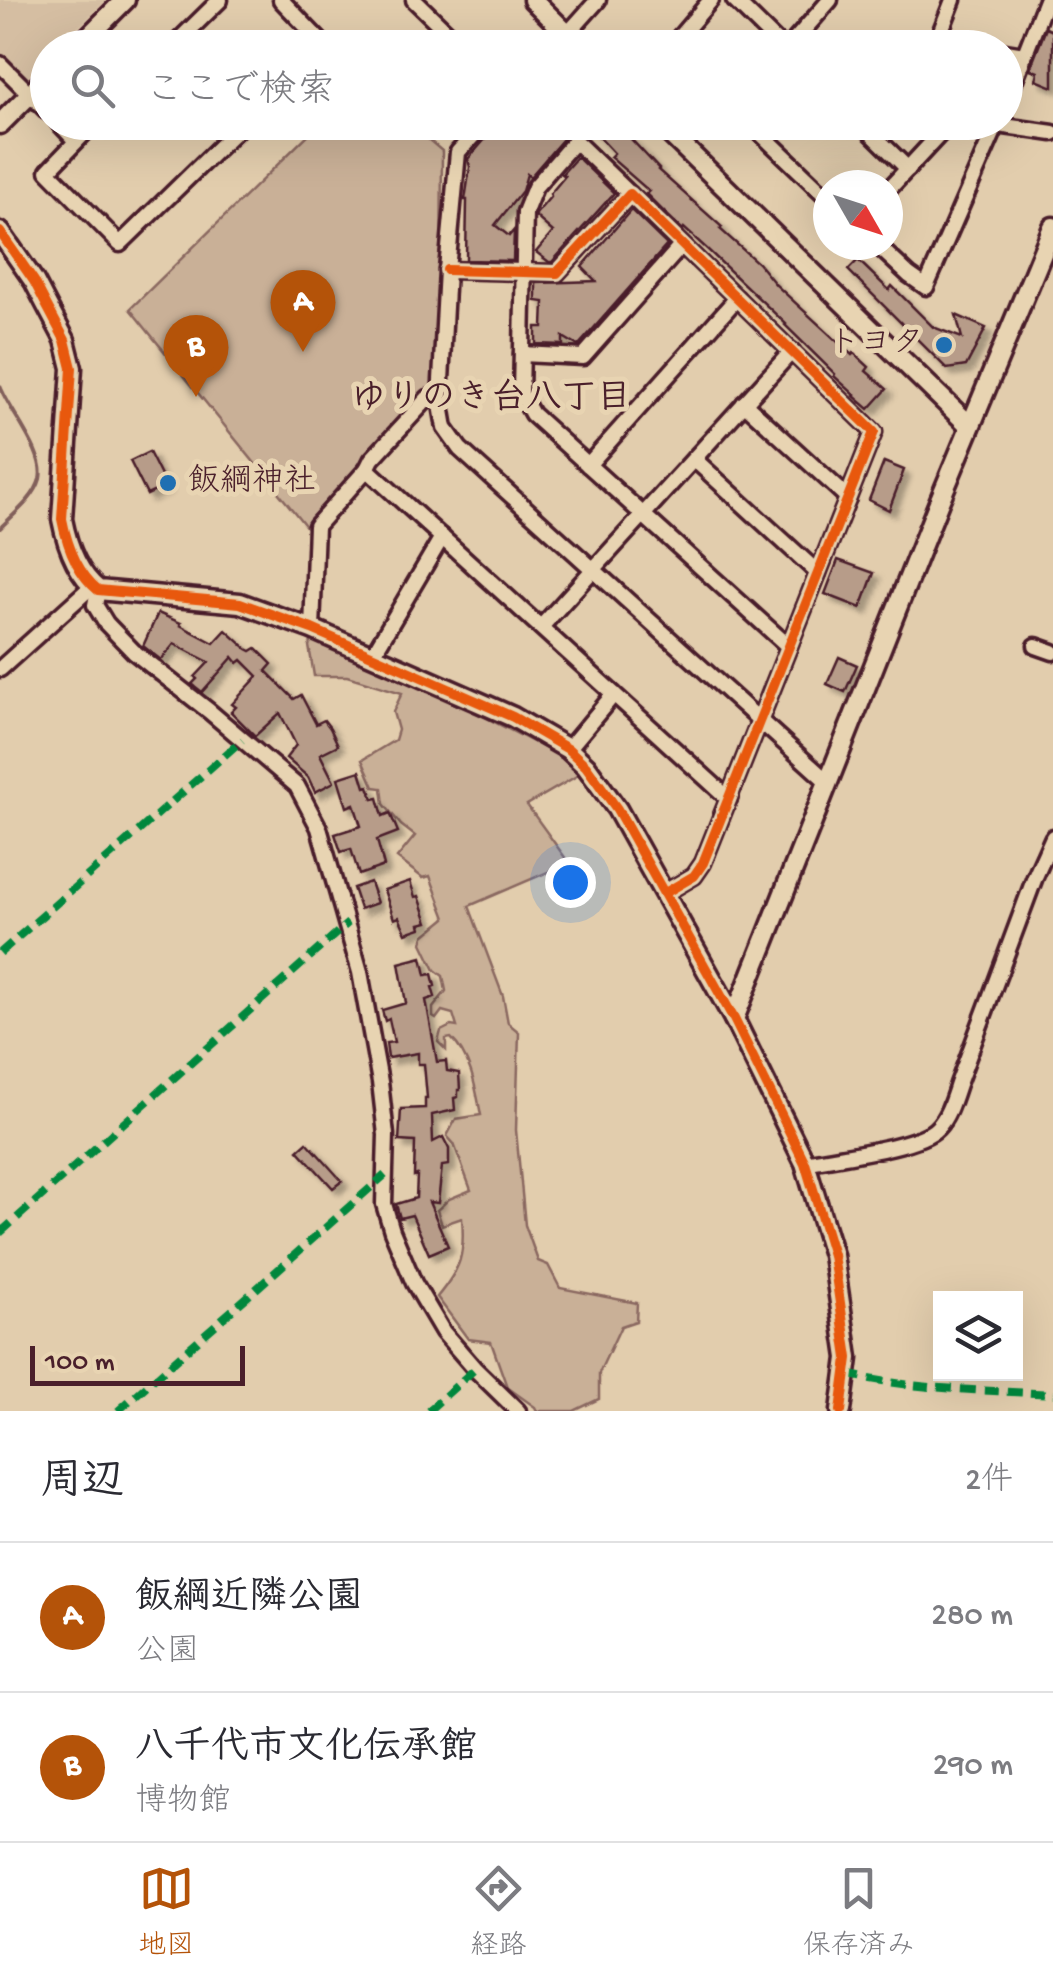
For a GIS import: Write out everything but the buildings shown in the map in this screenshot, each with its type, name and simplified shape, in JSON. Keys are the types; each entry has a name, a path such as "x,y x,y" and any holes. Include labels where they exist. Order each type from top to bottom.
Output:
{"street":[{"path":"95,30 125,0"},
{"path":"189,30 220,0"},
{"path":"281,0 309,30"},
{"path":"414,0 445,30"},
{"path":"533,0 553,30"},
{"path":"571,30 598,0"},
{"path":"684,30 712,0"},
{"path":"734,0 766,30"},
{"path":"802,30 830,0"},
{"path":"941,30 953,0"},
{"path":"1024,55 1046,0"},
{"path":"0,64 30,94 0,124"},
{"path":"1023,128 1053,133"},
{"path":"76,141 48,171 120,244 226,140"},
{"path":"469,140 458,152 447,270 440,399 446,428 460,449 829,783"},
{"path":"676,140 970,426"},
{"path":"768,140 813,184"},
{"path":"878,140 908,169"},
{"path":"903,174 935,140"},
{"path":"893,260 926,287 990,140"},
{"path":"665,893 694,876 703,863 874,432 576,142 530,195 526,212 521,394 528,409 788,646"},
{"path":"447,270 557,273 630,194"},
{"path":"734,1019 1053,227"},
{"path":"0,232 34,281 65,340 72,368 62,519 72,554 95,588 95,605 124,644 297,786 319,828 360,972 380,1082 386,1135 384,1204 392,1230 414,1283 443,1332 518,1411"},
{"path":"522,354 583,358 682,245"},
{"path":"588,465 737,298"},
{"path":"541,627 792,351"},
{"path":"312,629 316,526 428,398 440,399"},
{"path":"744,403 848,498"},
{"path":"694,458 818,573"},
{"path":"367,469 729,799"},
{"path":"372,656 442,537"},
{"path":"0,669 95,588 240,603 312,629 512,717 568,749 601,784 665,893 734,1019 805,1163 833,1255 848,1358 841,1411"},
{"path":"1036,646 1053,652"},
{"path":"568,749 614,694"},
{"path":"805,1163 917,1140 936,1130 947,1113 1053,838"},
{"path":"1035,877 1053,885"}],"shaded area":[{"path":"0,0 106,0 75,30 30,30 27,78 0,55"},
{"path":"303,140 429,140 442,151 440,399 428,396 308,529 130,309"},
{"path":"313,638 427,687 560,756 580,774 527,805 569,863 469,906 503,996 508,1023 519,1032 516,1130 525,1225 538,1261 548,1265 560,1288 637,1303 636,1321 621,1326 599,1373 599,1399 574,1411 537,1411 507,1387 491,1342 468,1339 437,1297 460,1260 463,1231 462,1218 442,1225 437,1210 449,1199 471,1190 454,1144 447,1136 456,1119 481,1115 463,1054 451,1038 446,1039 446,1050 438,1042 441,1031 457,1027 453,1014 442,1011 436,1019 433,1017 433,1008 446,991 443,976 435,970 422,943 424,936 446,918 430,876 423,878 397,858 415,836 384,804 382,788 374,787 362,760 395,740 398,730 393,712 402,693 347,676 314,676 309,646"}],"waterway":[{"path":"0,386 38,457 40,469 33,493 0,528"}],"marked path":[{"path":"0,953 242,740"},
{"path":"0,1233 348,923"},
{"path":"118,1411 385,1175"},
{"path":"428,1411 475,1369"},
{"path":"847,1374 923,1386 1053,1394"}],"cycle path":[{"path":"447,270 557,273 630,194 874,432 703,863 694,876 665,893"},
{"path":"0,232 34,281 65,340 72,368 62,519 74,558 98,590 240,603 312,629 513,717 568,749 586,766 617,809 734,1019 805,1163 833,1255 848,1358 841,1411"}],"place":[{"name":"トヨタ","path":"944,345"},
{"name":"飯綱近隣公園","path":"303,352"},
{"name":"八千代市文化伝承館","path":"196,397"},
{"name":"飯綱神社","path":"168,483"}],"district":[{"name":"ゆりのき台八丁目","path":"491,400"}]}
